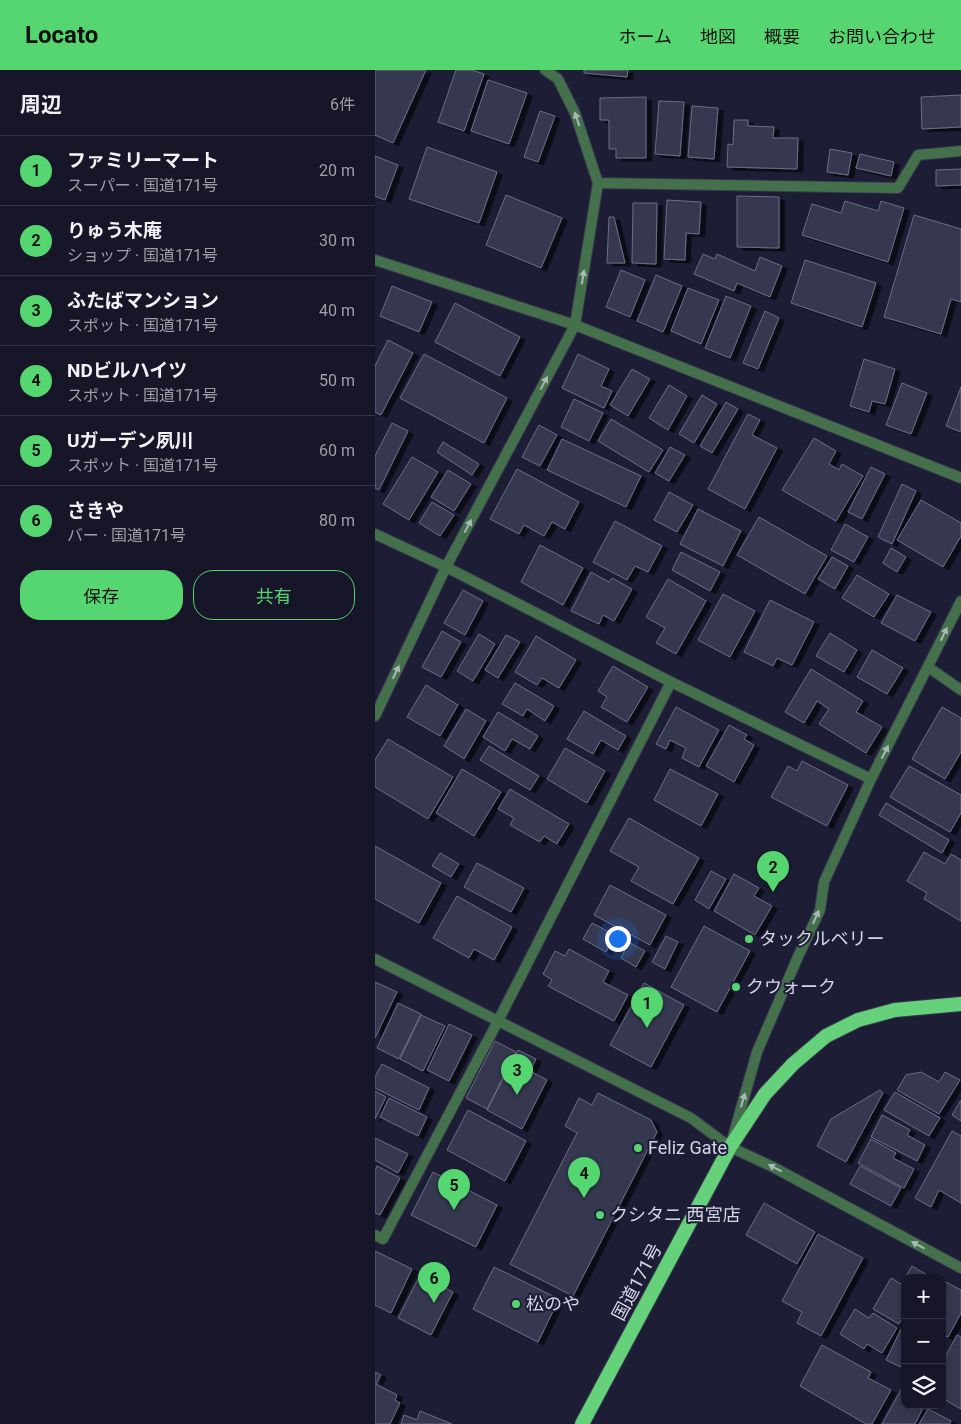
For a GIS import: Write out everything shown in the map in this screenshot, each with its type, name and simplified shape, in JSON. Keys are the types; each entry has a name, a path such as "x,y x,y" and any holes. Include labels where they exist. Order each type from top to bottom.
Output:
{"highway":[{"name":"国道171号","path":"582,1424 730,1147 765,1094 793,1064 826,1036 858,1020 895,1010 961,1004"}],"street":[{"path":"375,716 446,567 575,325 598,183 575,112 558,79 545,70"},
{"path":"598,183 898,188 918,155 961,151"},
{"path":"375,260 575,325 961,478"},
{"path":"375,534 446,567 671,682 871,779"},
{"path":"730,1147 757,1052 820,910 824,882 871,779 961,601"},
{"path":"928,667 961,690"},
{"path":"375,1236 383,1240 498,1021 671,682"},
{"path":"375,959 691,1118 730,1147 773,1167 961,1268"}],"building":[{"path":"375,70 426,70 393,143 375,135"},
{"path":"456,70 472,70 484,74 464,131 438,122"},
{"path":"584,70 628,70 627,77 584,73"},
{"path":"488,80 527,93 509,144 471,131"},
{"path":"961,95 961,127 922,129 921,97"},
{"path":"646,97 646,158 616,158 616,149 609,149 609,120 600,120 600,98"},
{"path":"659,101 684,102 680,156 655,154"},
{"path":"692,106 718,108 714,159 688,157"},
{"path":"540,111 555,116 538,162 524,157"},
{"path":"734,120 748,120 748,126 774,127 773,138 798,138 797,169 727,167 728,144 733,145"},
{"path":"427,147 497,172 479,223 409,199"},
{"path":"830,149 852,153 848,175 827,172"},
{"path":"860,154 894,162 891,176 856,168"},
{"path":"375,156 398,165 385,200 375,196"},
{"path":"961,169 961,185 936,186 936,170"},
{"path":"506,195 562,218 541,268 486,245"},
{"path":"737,196 779,197 779,248 737,247"},
{"path":"667,200 701,202 699,234 686,233 685,260 664,259"},
{"path":"845,201 878,211 881,201 904,208 888,262 802,235 812,204 841,213"},
{"path":"633,203 657,203 656,264 632,263"},
{"path":"914,215 961,229 961,302 951,299 941,334 884,317"},
{"path":"609,217 614,217 625,263 607,263"},
{"path":"703,254 715,259 717,254 755,271 760,257 782,266 770,297 737,283 734,291 694,274"},
{"path":"805,260 876,283 862,327 791,303"},
{"path":"621,270 645,280 630,317 606,307"},
{"path":"656,275 682,286 663,332 637,321"},
{"path":"392,286 432,302 419,332 380,316"},
{"path":"688,288 719,300 701,344 671,331"},
{"path":"726,296 751,306 730,358 705,348"},
{"path":"455,303 520,337 500,376 435,342"},
{"path":"765,311 779,318 758,369 743,363"},
{"path":"388,340 413,353 381,415 375,412 375,366"},
{"path":"424,354 507,398 484,443 400,398"},
{"path":"578,354 609,369 601,386 612,391 604,408 562,388"},
{"path":"864,359 895,369 885,404 872,401 869,412 850,406"},
{"path":"632,369 650,379 628,416 610,405"},
{"path":"902,383 927,393 911,434 886,425"},
{"path":"669,385 687,396 668,430 649,418"},
{"path":"961,387 961,432 946,426"},
{"path":"702,395 717,404 694,443 679,434"},
{"path":"574,399 603,413 589,441 561,427"},
{"path":"726,402 738,409 712,453 700,446"},
{"path":"748,414 760,420 752,435 777,448 745,509 708,489"},
{"path":"611,419 663,450 649,472 598,441"},
{"path":"392,423 408,431 379,490 375,488 375,456"},
{"path":"539,425 557,435 540,466 522,457"},
{"path":"814,438 836,451 829,464 839,470 842,464 863,476 836,521 782,490"},
{"path":"562,439 641,476 626,507 547,470"},
{"path":"443,442 479,464 472,475 437,452"},
{"path":"670,447 685,455 669,481 655,473"},
{"path":"412,457 438,472 409,520 383,504"},
{"path":"871,467 885,474 862,519 848,512"},
{"path":"517,469 579,502 565,529 552,522 544,536 524,525 519,534 490,519"},
{"path":"448,470 471,484 454,511 431,497"},
{"path":"902,484 916,491 892,544 878,537"},
{"path":"669,492 693,505 677,532 654,520"},
{"path":"921,500 961,523 961,536 943,567 897,540"},
{"path":"432,502 454,515 440,536 419,523"},
{"path":"698,509 741,531 723,566 680,544"},
{"path":"759,517 827,556 805,594 737,555"},
{"path":"615,521 662,546 648,572 635,566 627,580 593,562"},
{"path":"845,524 868,537 854,562 831,550"},
{"path":"540,545 583,568 563,605 521,582"},
{"path":"891,548 906,557 897,572 883,563"},
{"path":"681,552 720,572 710,591 672,570"},
{"path":"832,557 848,566 835,589 818,579"},
{"path":"591,572 609,582 612,578 632,589 614,621 603,615 599,624 571,611"},
{"path":"857,575 889,594 874,617 842,598"},
{"path":"668,579 706,601 676,654 656,643 665,628 646,617"},
{"path":"463,590 483,601 465,635 444,623"},
{"path":"723,594 755,611 730,657 698,640"},
{"path":"897,595 931,612 915,641 881,623"},
{"path":"770,600 814,622 792,665 777,658 773,666 744,652"},
{"path":"442,631 461,642 441,677 422,667"},
{"path":"830,633 857,650 844,672 816,656"},
{"path":"479,634 495,644 473,681 457,671"},
{"path":"506,635 520,642 498,678 485,670"},
{"path":"536,636 576,660 559,688 542,678 537,685 515,672"},
{"path":"872,650 903,668 887,694 857,677"},
{"path":"613,666 648,687 627,722 601,707 607,697 598,691"},
{"path":"811,669 863,701 856,712 882,727 866,753 819,724 829,709 817,701 804,723 785,712"},
{"path":"515,683 554,706 545,721 527,709 523,716 502,704"},
{"path":"426,685 458,705 440,736 407,717"},
{"path":"676,707 719,730 699,767 682,758 686,748 670,740 666,749 656,744"},
{"path":"942,707 961,718 961,752 945,779 912,759"},
{"path":"466,709 486,721 464,759 444,746"},
{"path":"584,711 626,736 618,750 601,740 593,754 567,739"},
{"path":"498,712 538,736 530,749 512,739 505,751 483,737"},
{"path":"729,725 747,735 744,739 754,745 734,782 706,766"},
{"path":"388,739 453,777 428,819 375,787 375,760"},
{"path":"489,746 539,776 530,790 480,760"},
{"path":"565,748 605,771 587,803 547,779"},
{"path":"802,761 848,785 827,826 771,797 788,766 797,771"},
{"path":"909,766 961,795 961,813 950,832 890,797"},
{"path":"462,769 501,792 474,836 436,813"},
{"path":"670,769 718,794 701,826 654,800"},
{"path":"510,789 569,824 557,844 544,836 540,842 510,825 514,818 498,809"},
{"path":"886,803 949,840 942,853 879,815"},
{"path":"629,818 699,858 673,904 631,881 639,867 610,851"},
{"path":"375,846 441,883 419,923 375,899"},
{"path":"924,852 945,864 951,854 961,860 961,921 924,899 927,893 907,881"},
{"path":"440,853 459,864 451,877 432,866"},
{"path":"477,863 524,888 511,912 464,887"},
{"path":"711,871 726,879 709,909 695,900"},
{"path":"734,874 759,888 754,896 772,906 755,935 714,911"},
{"path":"610,885 666,915 650,945 594,915"},
{"path":"457,896 512,927 494,960 474,949 469,958 433,938"},
{"path":"592,923 645,951 636,967 621,958 625,950 611,942 606,952 583,939"},
{"path":"704,926 750,951 717,1012 671,987"},
{"path":"666,936 678,942 665,969 652,962"},
{"path":"569,949 609,971 603,982 628,995 614,1021 548,986 552,980 543,974 555,951 565,956"},
{"path":"375,982 397,992 375,1038"},
{"path":"644,983 684,1005 651,1067 610,1045"},
{"path":"398,1003 421,1014 399,1059 377,1048"},
{"path":"421,1015 445,1026 423,1071 400,1059"},
{"path":"449,1024 472,1035 449,1081 427,1070"},
{"path":"495,1041 516,1052 487,1109 466,1098"},
{"path":"518,1050 536,1059 530,1071 547,1080 522,1129 487,1110"},
{"path":"382,1064 429,1088 419,1110 375,1088 375,1077"},
{"path":"921,1072 939,1082 945,1072 960,1080 939,1114 897,1090 906,1075"},
{"path":"880,1090 883,1093 846,1162 817,1146 831,1119"},
{"path":"375,1091 386,1097 375,1119"},
{"path":"895,1092 940,1118 929,1136 884,1110"},
{"path":"598,1093 651,1120 657,1132 573,1296 510,1264 577,1133 565,1126 579,1098 592,1105"},
{"path":"389,1098 427,1117 418,1136 380,1117"},
{"path":"961,1100 961,1121 952,1115"},
{"path":"468,1110 526,1141 505,1181 447,1150"},
{"path":"882,1115 910,1130 907,1135 925,1145 917,1161 871,1137"},
{"path":"952,1131 961,1136 961,1203 939,1190 931,1207 915,1198"},
{"path":"375,1138 408,1154 398,1173 375,1160"},
{"path":"871,1139 896,1153 893,1158 914,1169 904,1188 858,1163"},
{"path":"377,1166 400,1178 380,1215 375,1213 375,1171"},
{"path":"860,1166 901,1188 891,1206 850,1184"},
{"path":"433,1172 497,1205 476,1247 411,1215"},
{"path":"764,1203 815,1232 797,1264 746,1235"},
{"path":"818,1234 863,1258 821,1336 797,1323 802,1312 782,1301"},
{"path":"375,1251 412,1269 391,1313 375,1305"},
{"path":"912,1266 925,1274 907,1274"},
{"name":"松のや","path":"494,1267 559,1299 538,1342 473,1309"},
{"path":"420,1275 453,1292 431,1335 398,1318"},
{"path":"891,1278 901,1284 901,1320 899,1324 873,1309"},
{"path":"946,1282 961,1290 961,1313 948,1337 946,1336"},
{"path":"855,1309 869,1318 873,1313 897,1328 882,1353 867,1344 864,1349 840,1334"},
{"path":"901,1329 901,1367 886,1360"},
{"path":"957,1335 961,1337 961,1409 946,1400 946,1356"},
{"path":"822,1345 871,1372 868,1378 891,1390 872,1424 866,1424 800,1386"},
{"path":"375,1372 381,1375 376,1384 397,1395 395,1400 400,1403 390,1424 375,1424"},
{"path":"901,1390 901,1409 922,1410 915,1424 882,1424"},
{"path":"928,1409 951,1421 950,1424 919,1424"},
{"path":"420,1411 452,1424 401,1424 404,1415 417,1420"}],"place":[{"name":"りゅう木庵","path":"773,892"},
{"name":"タックルベリー","path":"749,939"},
{"name":"クウォーク","path":"736,987"},
{"name":"ファミリーマート","path":"647,1028"},
{"name":"ふたばマンション","path":"517,1095"},
{"name":"Feliz Gate","path":"638,1148"},
{"name":"NDビルハイツ","path":"584,1198"},
{"name":"Uガーデン夙川","path":"454,1210"},
{"name":"クシタニ 西宮店","path":"600,1215"},
{"name":"さきや","path":"434,1303"},
{"name":"松のや","path":"516,1304"}]}
